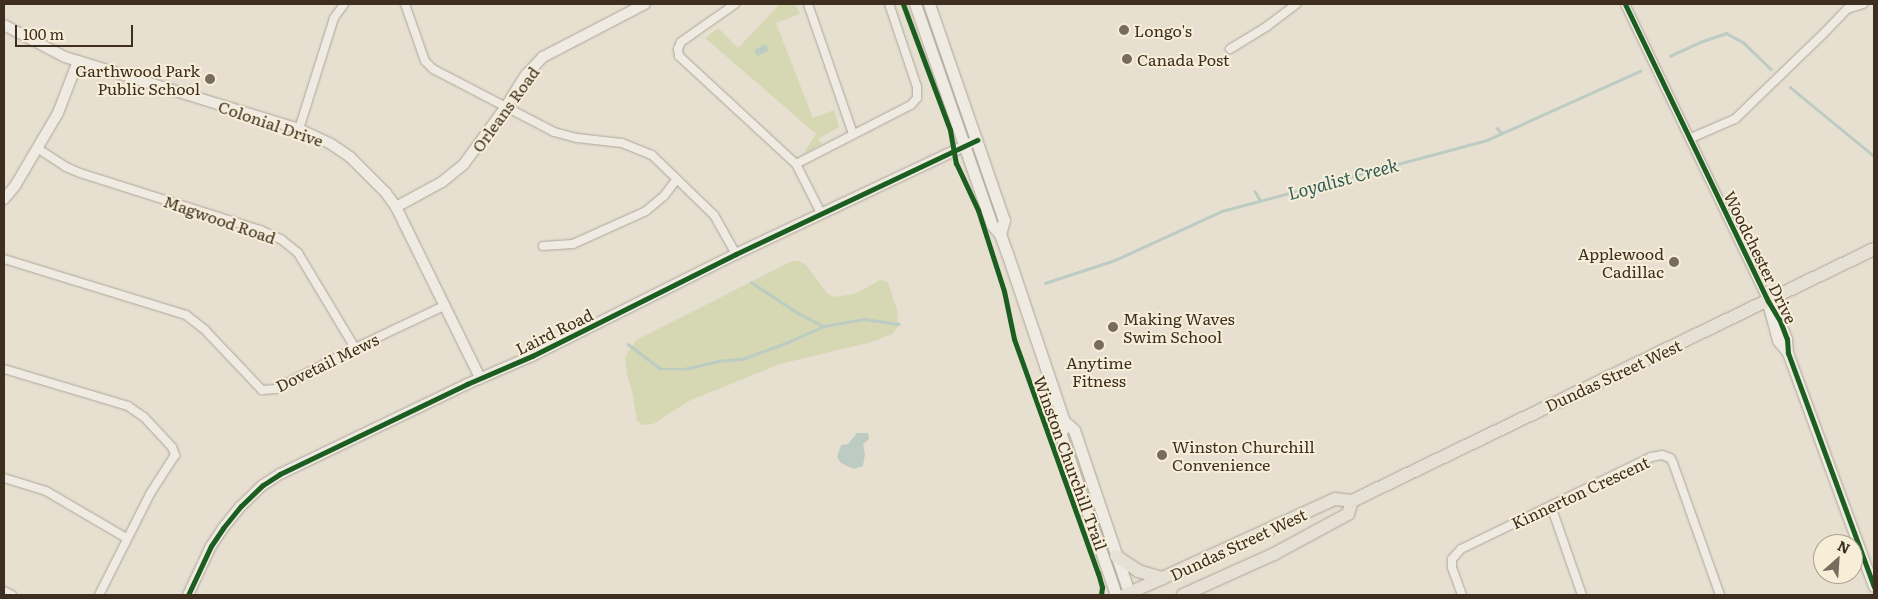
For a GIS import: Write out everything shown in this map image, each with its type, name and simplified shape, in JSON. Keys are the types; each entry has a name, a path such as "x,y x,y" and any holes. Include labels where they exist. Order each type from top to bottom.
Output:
{"main road":[{"path":"915,4 992,225 1000,234 1064,421 1074,430 1128,595"},
{"path":"929,4 1004,220 1000,234"},
{"name":"Dundas Street West","path":"1128,595 1335,499 1352,501 1768,302 1874,249"},
{"path":"1064,421 1061,435 1116,595"},
{"name":"Dundas Street West","path":"1183,595 1274,554 1348,514 1352,501"},
{"path":"1116,556 1138,571 1163,578"}],"street":[{"path":"299,129 334,18 344,4"},
{"path":"405,4 429,66 505,108 554,132 576,138 609,140 639,148 652,154 714,215 736,254"},
{"name":"Orleans Road","path":"396,207 442,182 464,164 505,108 526,75 543,57 645,4"},
{"path":"735,4 681,42 678,49 679,56 796,164 820,213"},
{"path":"808,4 853,134"},
{"path":"796,164 911,105 917,98 917,86 889,4"},
{"path":"1230,49 1266,27 1296,4"},
{"name":"Woodchester Drive","path":"1625,4 1691,138 1768,302 1780,321 1787,339 1788,353 1874,587"},
{"path":"1691,138 1735,119 1849,6 1863,4"},
{"name":"Colonial Drive","path":"4,25 41,46 78,61 299,129 331,144 350,157 386,193 396,207 480,378"},
{"path":"4,199 15,186 58,113 78,61"},
{"name":"Laird Road","path":"188,595 211,546 223,528 241,506 263,485 280,474 480,378 541,352 820,213 977,140"},
{"name":"Magwood Road","path":"37,148 66,167 80,173 260,230 282,240 298,253 355,348"},
{"path":"543,246 573,244 646,211 664,196 677,179"},
{"name":"Dovetail Mews","path":"4,259 186,315 205,330 262,390 276,389 355,348 444,306"},
{"path":"4,369 128,406 144,417 172,447 175,455 150,494 98,595"},
{"name":"Kinnerton Crescent","path":"1462,595 1452,567 1452,559 1461,549 1650,457 1662,455 1670,458 1720,595"},
{"path":"4,478 46,491 126,538"},
{"path":"1551,506 1582,595"},
{"path":"4,591 12,595"}],"green space":[{"path":"780,4 795,4 800,14 776,23 813,118 834,110 839,127 818,139 822,144 803,154 816,134 705,38 718,28 738,48"},
{"path":"792,261 799,261 806,265 827,293 834,297 855,294 880,280 888,282 897,310 898,327 892,334 872,342 780,364 689,401 653,424 643,425 637,421 625,357 636,340"}],"shaded area":[{"path":"766,44 769,50 757,56 754,50"},
{"path":"857,433 868,433 869,439 863,444 865,454 863,466 854,469 841,463 837,457 841,445 848,444"}],"waterway":[{"name":"Loyalist Creek","path":"1670,56 1700,42 1726,33 1743,42 1771,69"},
{"name":"Loyalist Creek","path":"1045,283 1115,260 1222,211 1487,140 1640,71"},
{"name":"Loyalist Creek","path":"1790,87 1874,156"},
{"name":"Loyalist Creek","path":"1497,128 1502,133"},
{"path":"1255,191 1260,200"},
{"path":"751,282 798,313 824,326"},
{"path":"628,344 661,369 684,369 718,361 742,359 786,343 824,326 864,319 899,324"}],"cycle path":[{"name":"Winston Churchill Trail","path":"903,4 950,130 956,163 978,210 1004,291 1014,339 1098,573 1102,587 1101,595"},
{"path":"1625,4 1768,301 1780,321 1787,339 1788,353 1874,587"},
{"path":"188,595 211,546 223,528 241,506 263,485 280,474 467,384 532,356 736,254 977,140"}],"place":[{"name":"Longo's","path":"1124,30"},
{"name":"Canada Post","path":"1127,59"},
{"name":"Garthwood Park Public School","path":"210,79"},
{"name":"Applewood Cadillac","path":"1674,262"},
{"name":"Making Waves Swim School","path":"1113,327"},
{"name":"Anytime Fitness","path":"1099,345"},
{"name":"Winston Churchill Convenience","path":"1162,455"}]}
